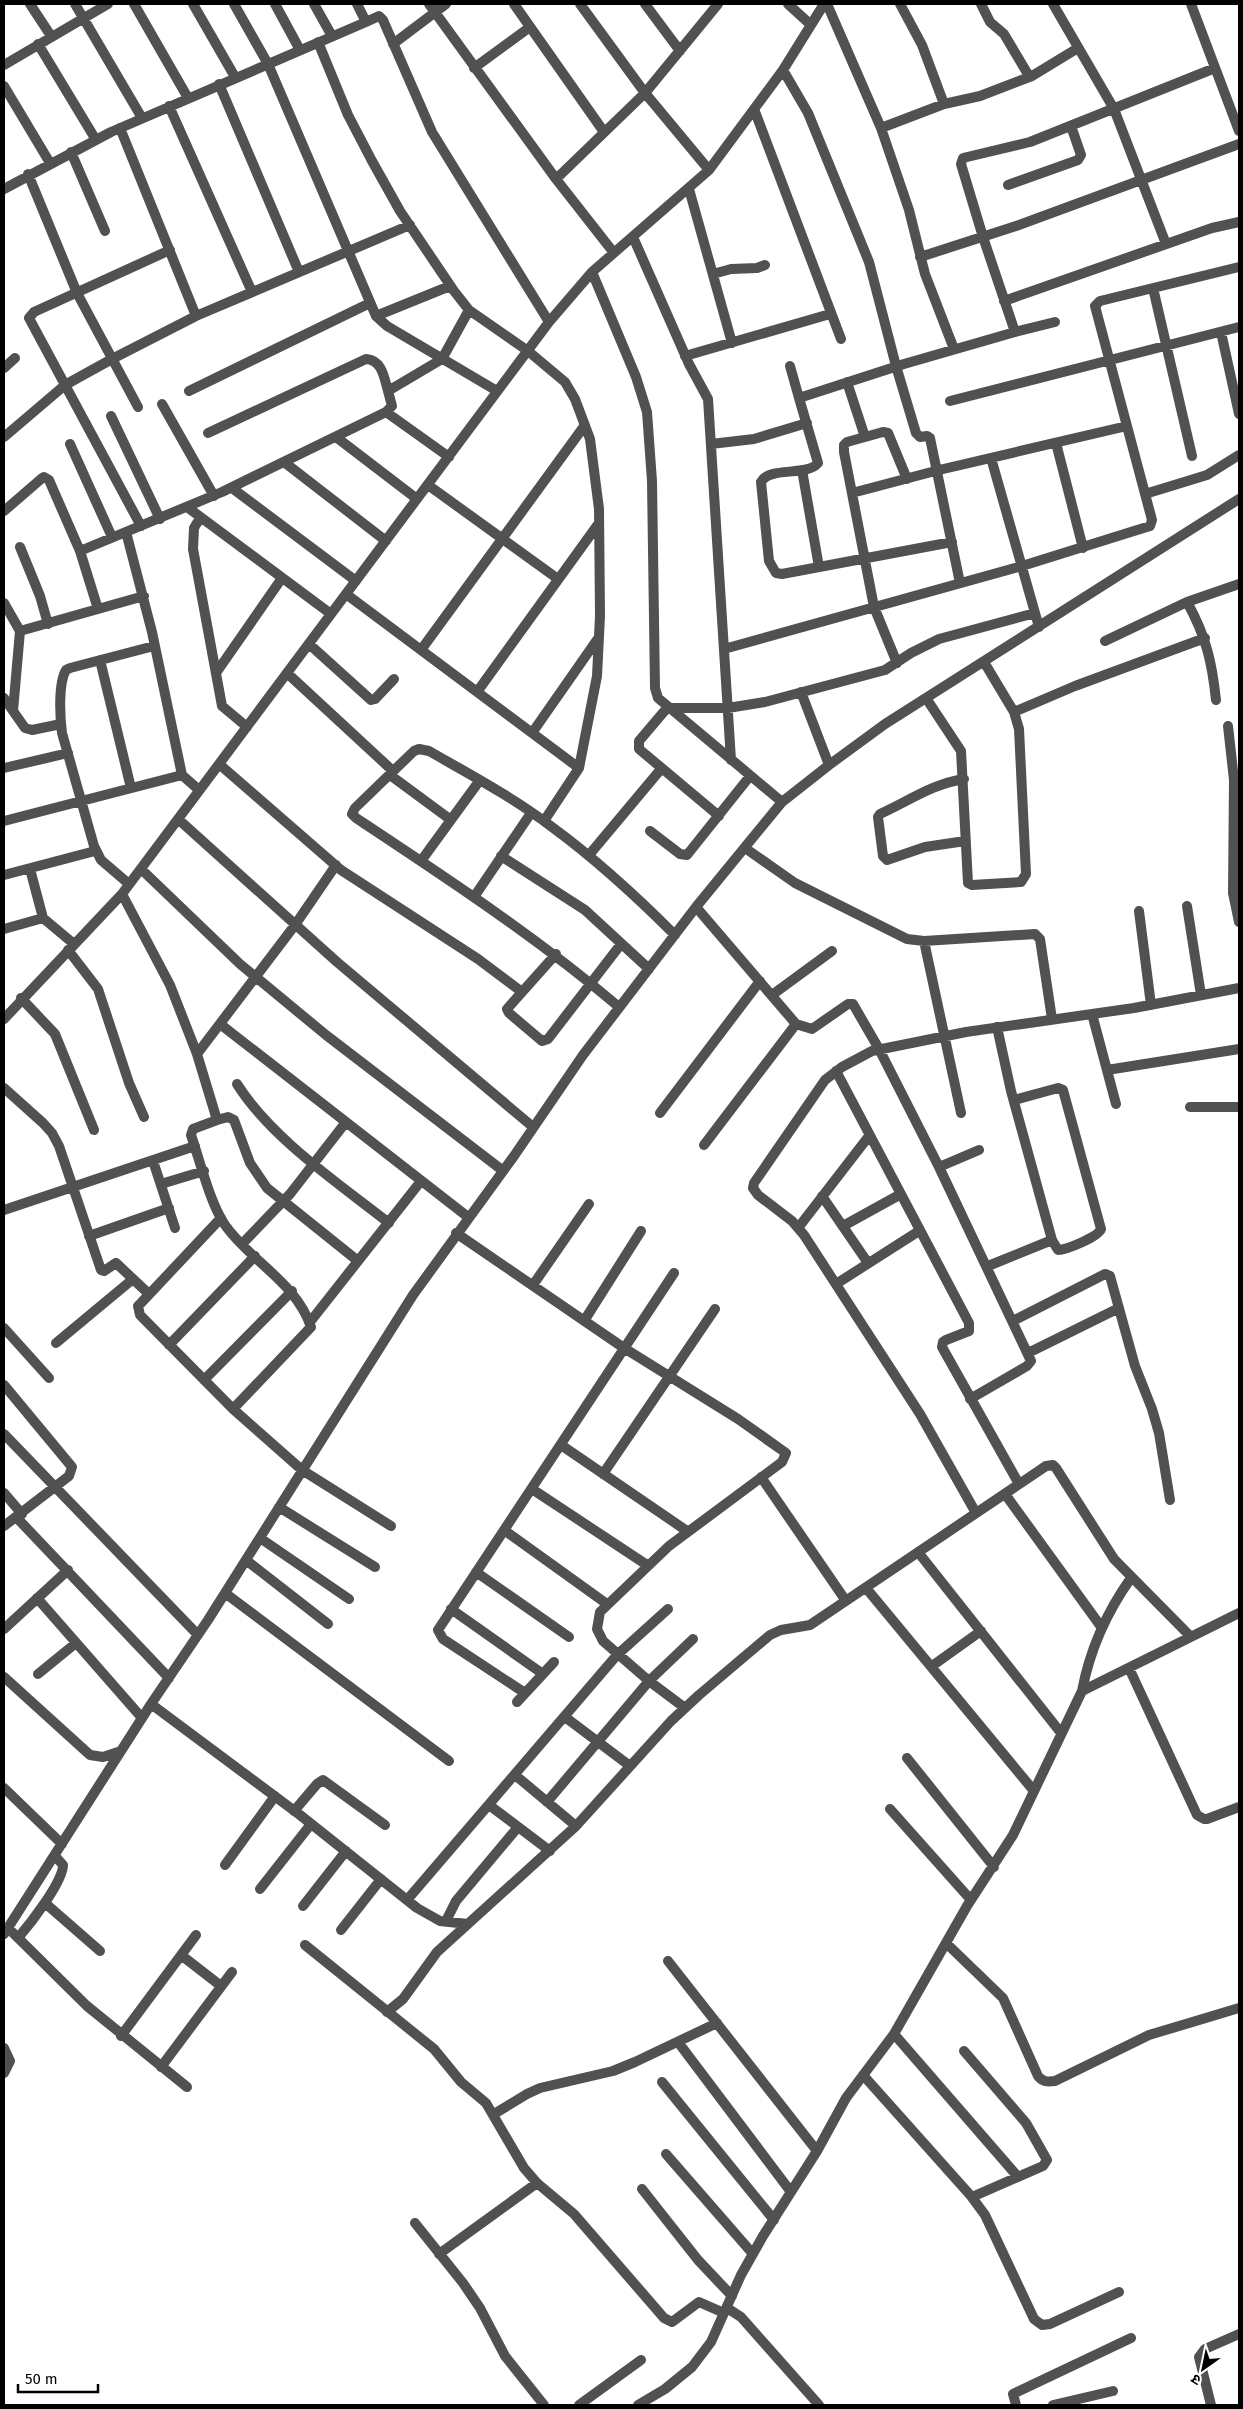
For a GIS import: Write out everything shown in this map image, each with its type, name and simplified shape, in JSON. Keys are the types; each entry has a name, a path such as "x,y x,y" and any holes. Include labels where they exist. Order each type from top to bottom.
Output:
{"street":[{"path":"30,4 51,36"},
{"path":"75,4 142,118"},
{"path":"4,65 108,4"},
{"path":"134,4 188,98"},
{"path":"193,4 235,77"},
{"path":"234,4 268,64 376,316 387,326 497,391"},
{"path":"275,4 300,50"},
{"path":"314,4 332,36"},
{"path":"357,4 366,22"},
{"path":"393,44 432,8 446,4"},
{"path":"514,4 604,132"},
{"path":"580,4 645,93 709,170"},
{"path":"645,4 680,51"},
{"path":"788,4 811,25"},
{"path":"4,1019 21,998 122,894 549,322 592,272 709,170 783,70 826,4"},
{"path":"826,4 881,128 909,210 920,257 954,349"},
{"path":"900,4 922,45 944,104"},
{"path":"981,4 990,22 1004,34 1029,76"},
{"path":"1052,4 1114,109 1166,244"},
{"path":"1191,4 1215,68 1235,104 1239,131"},
{"path":"556,179 645,93 680,51 713,6"},
{"path":"432,8 556,179 614,253"},
{"path":"4,189 28,174 120,128 379,16 382,18 432,132 549,322"},
{"path":"474,68 530,27"},
{"path":"318,42 348,115 372,161 410,225 450,286 469,310 528,350 565,382 575,399 590,439 595,469 599,523 597,676 579,768 544,821"},
{"path":"38,44 96,140"},
{"path":"881,128 944,104 980,96 1029,76 1078,48"},
{"path":"1015,332 983,237 961,164 962,158 1012,147 1071,126 1215,68"},
{"path":"783,70 808,113 869,262 896,366 916,433 930,438 939,470 960,583"},
{"path":"219,84 299,272"},
{"path":"4,86 50,163"},
{"path":"169,106 252,292"},
{"path":"754,109 841,339"},
{"path":"1008,185 1078,160 1081,155 1071,126"},
{"path":"120,128 196,316"},
{"path":"920,257 1142,181 1239,144"},
{"path":"71,152 105,231"},
{"path":"28,174 76,293 138,408"},
{"path":"689,189 732,343"},
{"path":"1004,301 1212,228 1239,223"},
{"path":"4,437 65,386 112,359 196,316 410,225"},
{"path":"632,238 686,356 708,398 731,760"},
{"path":"140,526 29,318 34,312 170,250"},
{"path":"713,274 730,269 758,268 765,265"},
{"path":"724,649 1022,566 1150,526 1152,520 1095,306 1100,301 1239,267"},
{"path":"592,272 636,377 647,412 652,481 655,688 658,698 667,708 782,802"},
{"path":"376,316 450,286"},
{"path":"1153,288 1192,456"},
{"path":"189,391 370,303"},
{"path":"388,391 442,359 469,310"},
{"path":"686,356 830,314"},
{"path":"799,398 896,366 1055,322"},
{"path":"950,401 1239,327"},
{"path":"1222,332 1239,414"},
{"path":"4,368 15,358"},
{"path":"80,551 232,488 386,412 392,406 379,364 373,360 366,359 208,433"},
{"path":"790,366 818,463 816,466 802,470 768,475 761,482 769,561 776,573 819,567 952,542"},
{"path":"847,382 865,437"},
{"path":"162,404 214,496"},
{"path":"386,412 449,457"},
{"path":"111,416 160,519"},
{"path":"711,444 754,439 807,422"},
{"path":"421,650 585,425"},
{"path":"852,494 939,470 1127,426"},
{"path":"897,663 874,607 844,445 847,442 883,432 888,433 907,479"},
{"path":"336,437 417,499"},
{"path":"1056,443 1083,548"},
{"path":"70,444 112,537"},
{"path":"1145,494 1207,475 1239,455"},
{"path":"991,458 1039,627"},
{"path":"284,462 386,541"},
{"path":"802,470 819,567"},
{"path":"4,511 41,479 47,478 80,551 98,609"},
{"path":"428,485 558,579"},
{"path":"232,488 356,581"},
{"path":"187,2088 121,2036 87,2006 18,1938 6,1931 151,1704 225,1593 413,1295 619,1008 696,907 782,802 829,765 926,698 1239,498"},
{"path":"187,507 331,614"},
{"path":"200,518 194,528 193,549 222,706 247,726"},
{"path":"477,692 599,523"},
{"path":"126,532 144,596 182,775 200,790"},
{"path":"20,547 40,596 48,624"},
{"path":"216,673 282,578"},
{"path":"1105,641 1187,602 1239,584"},
{"path":"346,594 579,768"},
{"path":"20,631 144,596"},
{"path":"1187,602 1205,638 1212,665 1216,700"},
{"path":"4,603 20,631 12,711"},
{"path":"667,708 728,708 765,702 885,670 917,650 939,640 1035,612"},
{"path":"532,733 599,636"},
{"path":"1014,712 1075,686 1205,638"},
{"path":"308,644 371,700 375,700 394,679"},
{"path":"129,884 108,868 96,851 61,724 64,673 70,668 154,646"},
{"path":"100,660 131,788"},
{"path":"926,698 961,751 964,779 968,883 1017,884 1024,879 1024,821 1019,738 1014,712 984,662"},
{"path":"287,673 392,773 451,820"},
{"path":"802,692 829,765"},
{"path":"4,698 22,725 28,730 61,724"},
{"path":"667,708 640,741 639,745 642,753 719,816"},
{"path":"1228,726 1234,780 1234,893 1239,922"},
{"path":"619,1008 556,954 352,814 355,808 414,751 424,749 480,780 544,821 589,855 632,892 674,935"},
{"path":"4,768 68,753"},
{"path":"219,764 336,865 478,959 522,992"},
{"path":"589,855 662,769"},
{"path":"4,821 182,775"},
{"path":"650,831 680,854 686,855 750,776"},
{"path":"964,779 945,782 918,793 880,814 878,817 883,856 887,860 925,847 966,841"},
{"path":"421,862 480,780"},
{"path":"474,897 531,812"},
{"path":"178,819 295,925 533,1126"},
{"path":"744,848 783,876 814,894 893,934 907,939 924,941 1030,934 1038,936 1052,1020"},
{"path":"4,875 96,851"},
{"path":"501,856 585,910 649,969"},
{"path":"197,1054 254,976 295,925 336,865"},
{"path":"30,869 43,918 71,947 98,989 129,1083 144,1117"},
{"path":"141,869 254,976 390,1087 502,1170"},
{"path":"122,894 170,985 197,1054 217,1120"},
{"path":"1187,906 1201,995"},
{"path":"696,907 796,1024 812,1029 848,1004 853,1004 879,1049 988,1266 1028,1353 1030,1364 970,1399"},
{"path":"1139,911 1151,1004"},
{"path":"4,929 43,918"},
{"path":"924,941 943,1036 961,1112"},
{"path":"556,954 507,1011 540,1040 545,1040 622,944"},
{"path":"772,995 832,951"},
{"path":"660,1113 760,981"},
{"path":"976,1513 920,1414 836,1284 798,1228 758,1195 753,1188 754,1183 825,1080 857,1058 879,1049 943,1036 1092,1014 1239,988"},
{"path":"21,998 55,1034 94,1130"},
{"path":"1092,1014 1116,1104"},
{"path":"220,1024 468,1217"},
{"path":"704,1146 796,1024"},
{"path":"997,1027 1014,1100 1054,1248 1060,1250 1100,1232 1101,1229 1063,1090 1058,1088 1014,1100"},
{"path":"1107,1070 1239,1049"},
{"path":"836,1071 969,1323 969,1331 946,1340 942,1345 970,1399 1019,1484"},
{"path":"237,1084 261,1116 313,1164 389,1223"},
{"path":"4,1088 52,1133 101,1270 104,1271 116,1263 149,1294"},
{"path":"1190,1107 1239,1106"},
{"path":"233,1409 310,1330 310,1322 292,1291 242,1244 221,1218 191,1135 193,1129 228,1117 234,1120 241,1144 257,1176 282,1202 358,1261"},
{"path":"242,1244 282,1202 346,1122"},
{"path":"798,1228 869,1136"},
{"path":"4,1210 195,1146"},
{"path":"939,1167 980,1150"},
{"path":"153,1161 175,1228"},
{"path":"161,1184 204,1171"},
{"path":"310,1322 422,1181"},
{"path":"843,1226 901,1194"},
{"path":"822,1196 868,1263"},
{"path":"533,1285 589,1204"},
{"path":"89,1236 168,1208"},
{"path":"221,1218 138,1306 140,1315 233,1409 302,1470 391,1526"},
{"path":"584,1321 641,1231"},
{"path":"836,1284 919,1231"},
{"path":"456,1233 624,1348 783,1450 785,1458 687,1531 647,1565 600,1612 597,1629 602,1641 649,1681 685,1708"},
{"path":"988,1266 1052,1240"},
{"path":"169,1345 255,1256"},
{"path":"525,1693 443,1639 438,1630 674,1273"},
{"path":"1013,1321 1105,1274 1110,1276 1135,1366 1152,1409 1159,1433 1170,1500"},
{"path":"56,1343 133,1279"},
{"path":"204,1380 292,1291"},
{"path":"1028,1353 1119,1308"},
{"path":"603,1474 715,1309"},
{"path":"4,1328 49,1378"},
{"path":"4,1385 72,1468 69,1476 20,1516 4,1526"},
{"path":"4,1434 54,1488 198,1635"},
{"path":"561,1445 687,1531"},
{"path":"387,2012 403,1999 437,1952 576,1826 685,1708 770,1635 780,1630 810,1626 1046,1466 1053,1465 1114,1559 1191,1638"},
{"path":"761,1477 846,1601"},
{"path":"532,1489 647,1565"},
{"path":"4,1493 20,1516 68,1570 169,1678"},
{"path":"1004,1494 1102,1628"},
{"path":"279,1507 374,1567"},
{"path":"504,1530 607,1604"},
{"path":"260,1538 349,1599"},
{"path":"918,1552 1061,1733"},
{"path":"246,1560 328,1624"},
{"path":"4,1629 68,1570"},
{"path":"476,1572 569,1637"},
{"path":"638,2405 664,2389 692,2367 711,2342 753,2254 818,2151 846,2098 894,2034 971,1900 994,1867 1034,1791 1082,1691 1087,1665 1116,1598 1131,1578"},
{"path":"866,1588 1034,1791"},
{"path":"225,1593 449,1761"},
{"path":"37,1598 142,1718"},
{"path":"451,1609 543,1674"},
{"path":"407,1900 617,1655 668,1609"},
{"path":"1082,1691 1239,1613"},
{"path":"932,1666 980,1631"},
{"path":"547,1802 649,1681 693,1639"},
{"path":"38,1674 76,1643"},
{"path":"517,1702 554,1662"},
{"path":"1129,1668 1196,1814 1207,1819 1239,1806"},
{"path":"4,1677 90,1756 103,1758 121,1751"},
{"path":"151,1704 275,1796 429,1916 446,1922 468,1924"},
{"path":"565,1716 630,1766"},
{"path":"907,1758 994,1867"},
{"path":"514,1775 576,1826"},
{"path":"294,1811 317,1784 323,1780 385,1825"},
{"path":"4,1788 62,1844"},
{"path":"224,1865 275,1796"},
{"path":"489,1804 550,1851"},
{"path":"890,1809 971,1900"},
{"path":"260,1890 311,1824"},
{"path":"446,1922 456,1901 518,1827"},
{"path":"303,1906 346,1851"},
{"path":"18,1938 45,1903 63,1868 61,1862 54,1856"},
{"path":"341,1930 381,1879"},
{"path":"45,1903 100,1951"},
{"path":"121,2036 196,1935"},
{"path":"946,1943 1003,1998 1038,2076 1047,2082 1054,2081 1149,2035 1239,2008"},
{"path":"304,1946 434,2050 452,2072 486,2103 524,2168 537,2183 574,2214 668,2322 672,2322 699,2302 742,2317 819,2405"},
{"path":"182,1955 221,1986"},
{"path":"668,1961 818,2151"},
{"path":"161,2067 232,1972"},
{"path":"494,2114 517,2099 540,2088 613,2071 716,2023"},
{"path":"894,2034 1018,2177"},
{"path":"678,2042 791,2192"},
{"path":"4,2048 10,2061 4,2073"},
{"path":"964,2051 1026,2123 1047,2160 1043,2166 972,2198"},
{"path":"862,2075 985,2215 1034,2319 1038,2323 1042,2325 1050,2324 1119,2292"},
{"path":"662,2082 774,2220"},
{"path":"666,2154 753,2254"},
{"path":"440,2254 537,2183"},
{"path":"642,2189 698,2260 732,2296"},
{"path":"415,2223 480,2308 505,2356 544,2405"},
{"path":"1211,2405 1199,2357 1205,2349 1239,2334"},
{"path":"1016,2405 1013,2394 1132,2338"},
{"path":"579,2405 641,2360"},
{"path":"1053,2405 1113,2391"}]}
